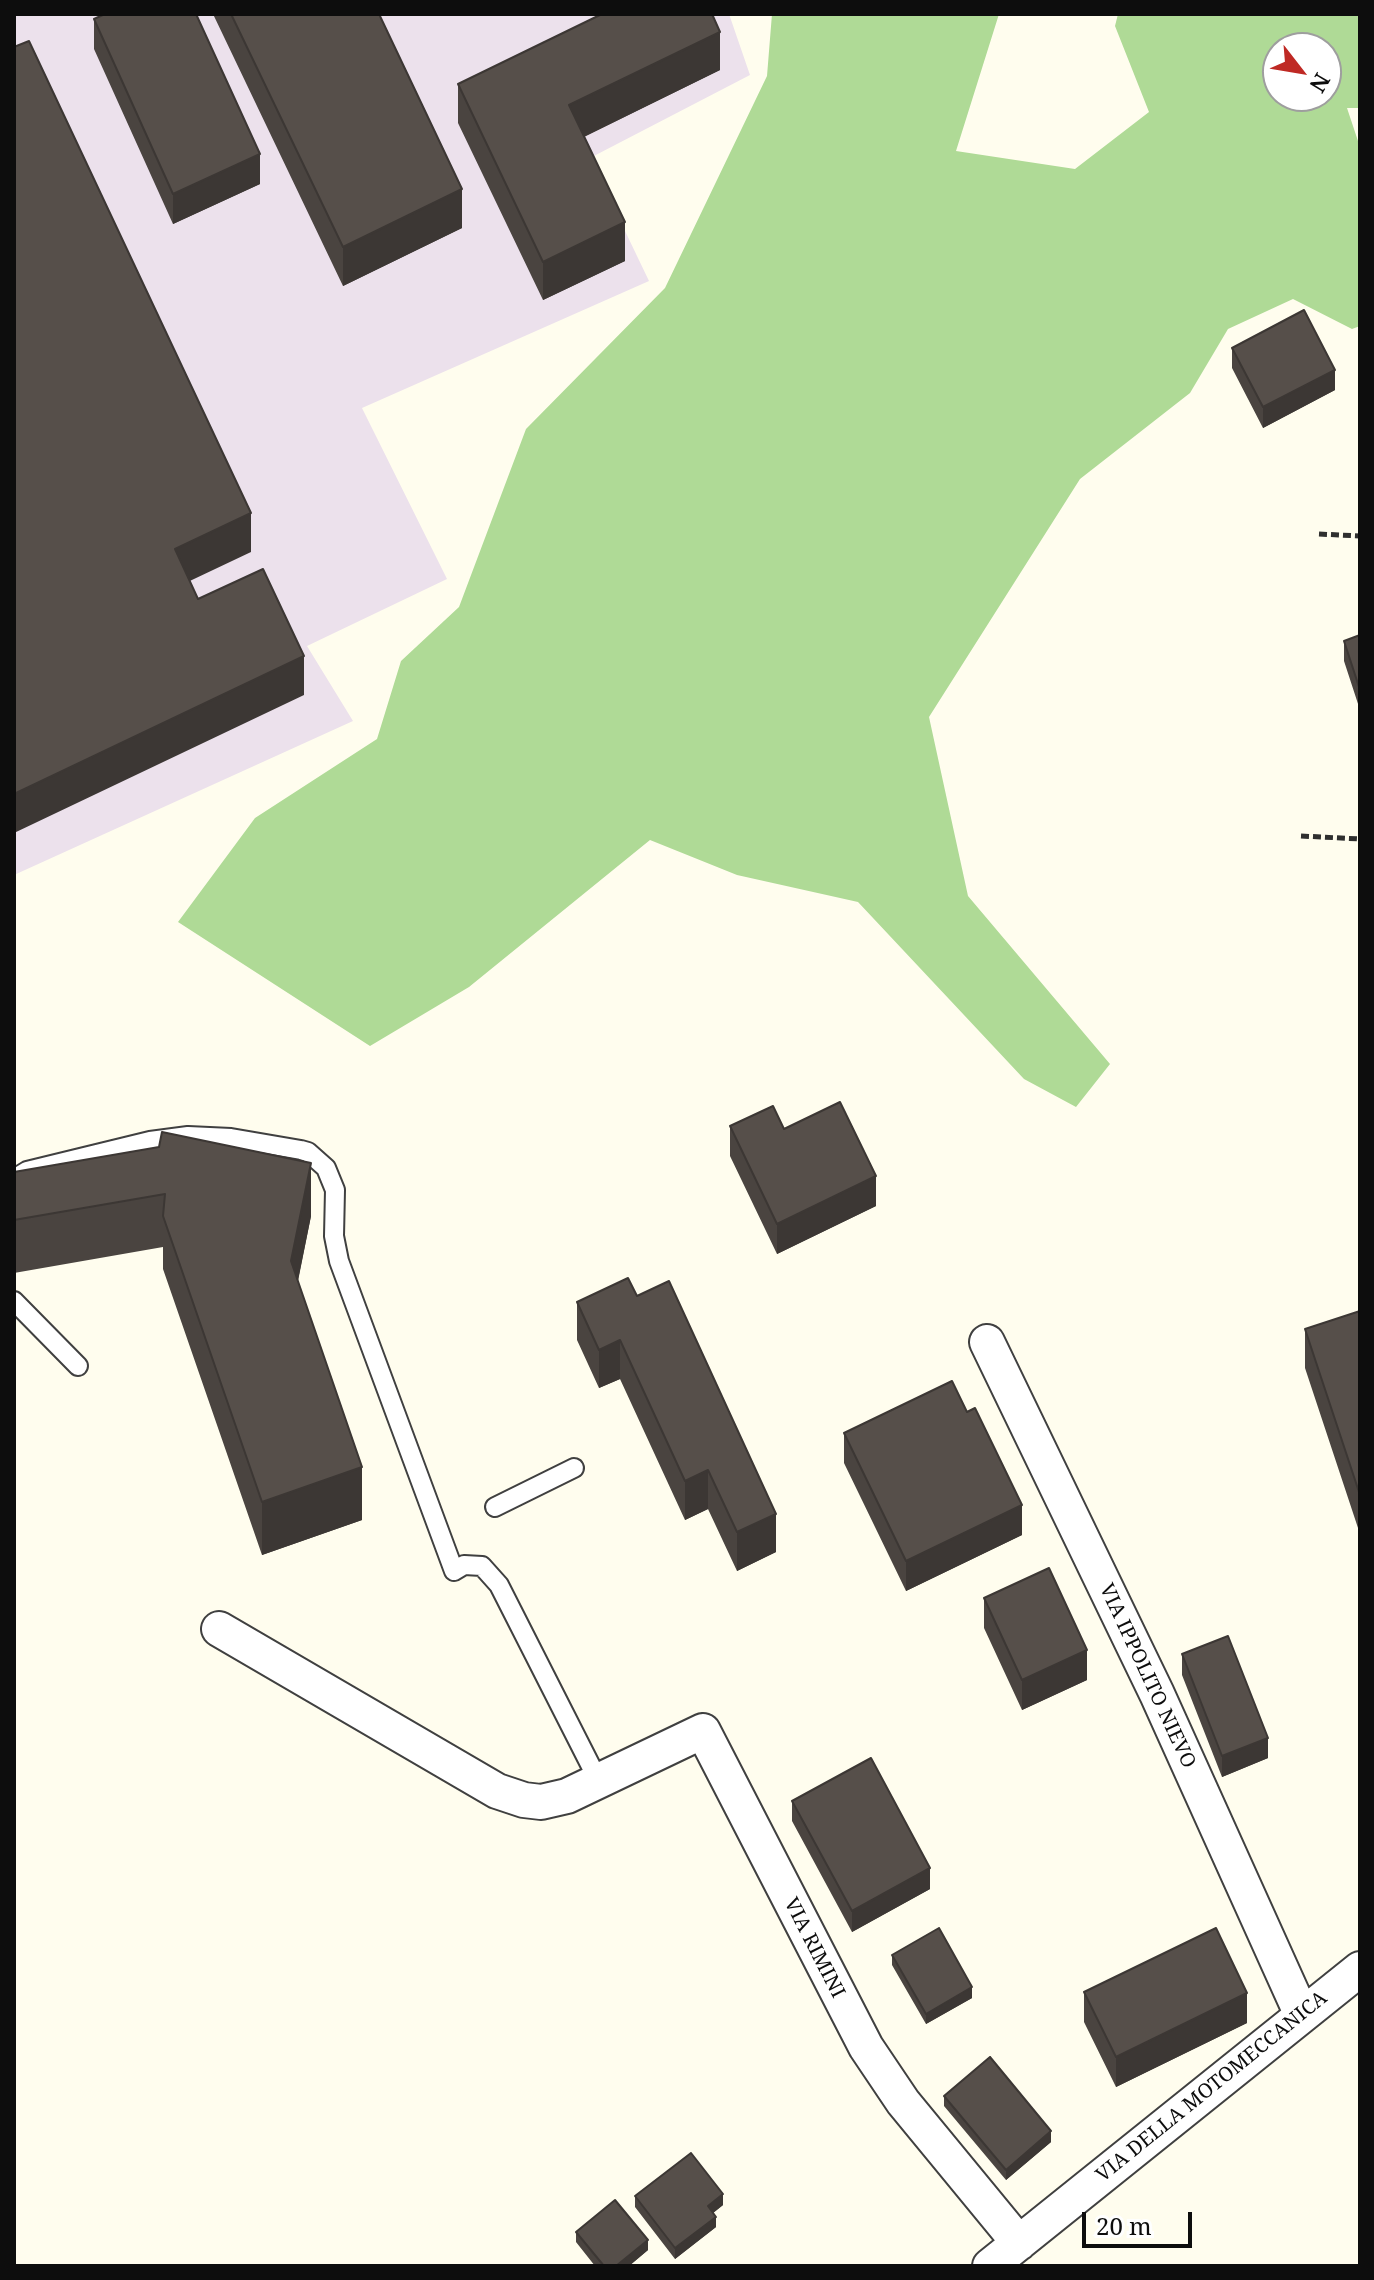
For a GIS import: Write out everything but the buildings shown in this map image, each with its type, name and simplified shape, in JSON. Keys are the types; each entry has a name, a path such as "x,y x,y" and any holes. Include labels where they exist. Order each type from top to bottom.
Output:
{"street":[{"name":"VIA IPPOLITO NIEVO","path":"987,1342 1157,1694 1301,2013"},
{"name":"VIA RIMINI","path":"219,1629 506,1795 524,1800 550,1801 599,1782 703,1731 854,2027 877,2066 1019,2243"},
{"name":"VIA DELLA MOTOMECCANICA","path":"990,2266 1301,2013 1360,1969"}],"lane":[{"path":"14,1179 27,1171 150,1141 188,1136 231,1138 301,1150 326,1168 335,1190 334,1236 339,1261 454,1571 464,1565 482,1566 499,1585 599,1782"},
{"path":"14,1301 78,1366"},
{"path":"495,1507 574,1468"}],"path":[{"path":"1319,534 1360,536"},
{"path":"1301,836 1360,839"}],"shaded area":[{"path":"14,14 729,14 750,75 590,158 649,281 362,408 447,579 307,646 353,721 14,875"}],"green space":[{"path":"772,14 999,14 956,151 1075,169 1149,112 1115,26 1118,14 1360,14 1360,108 1347,108 1360,147 1360,326 1352,329 1293,299 1228,329 1190,393 1080,479 929,717 968,896 1110,1064 1076,1107 1024,1079 858,902 737,875 650,840 469,987 370,1046 178,922 255,818 377,739 401,661 459,607 526,429 665,288 767,76"}]}
